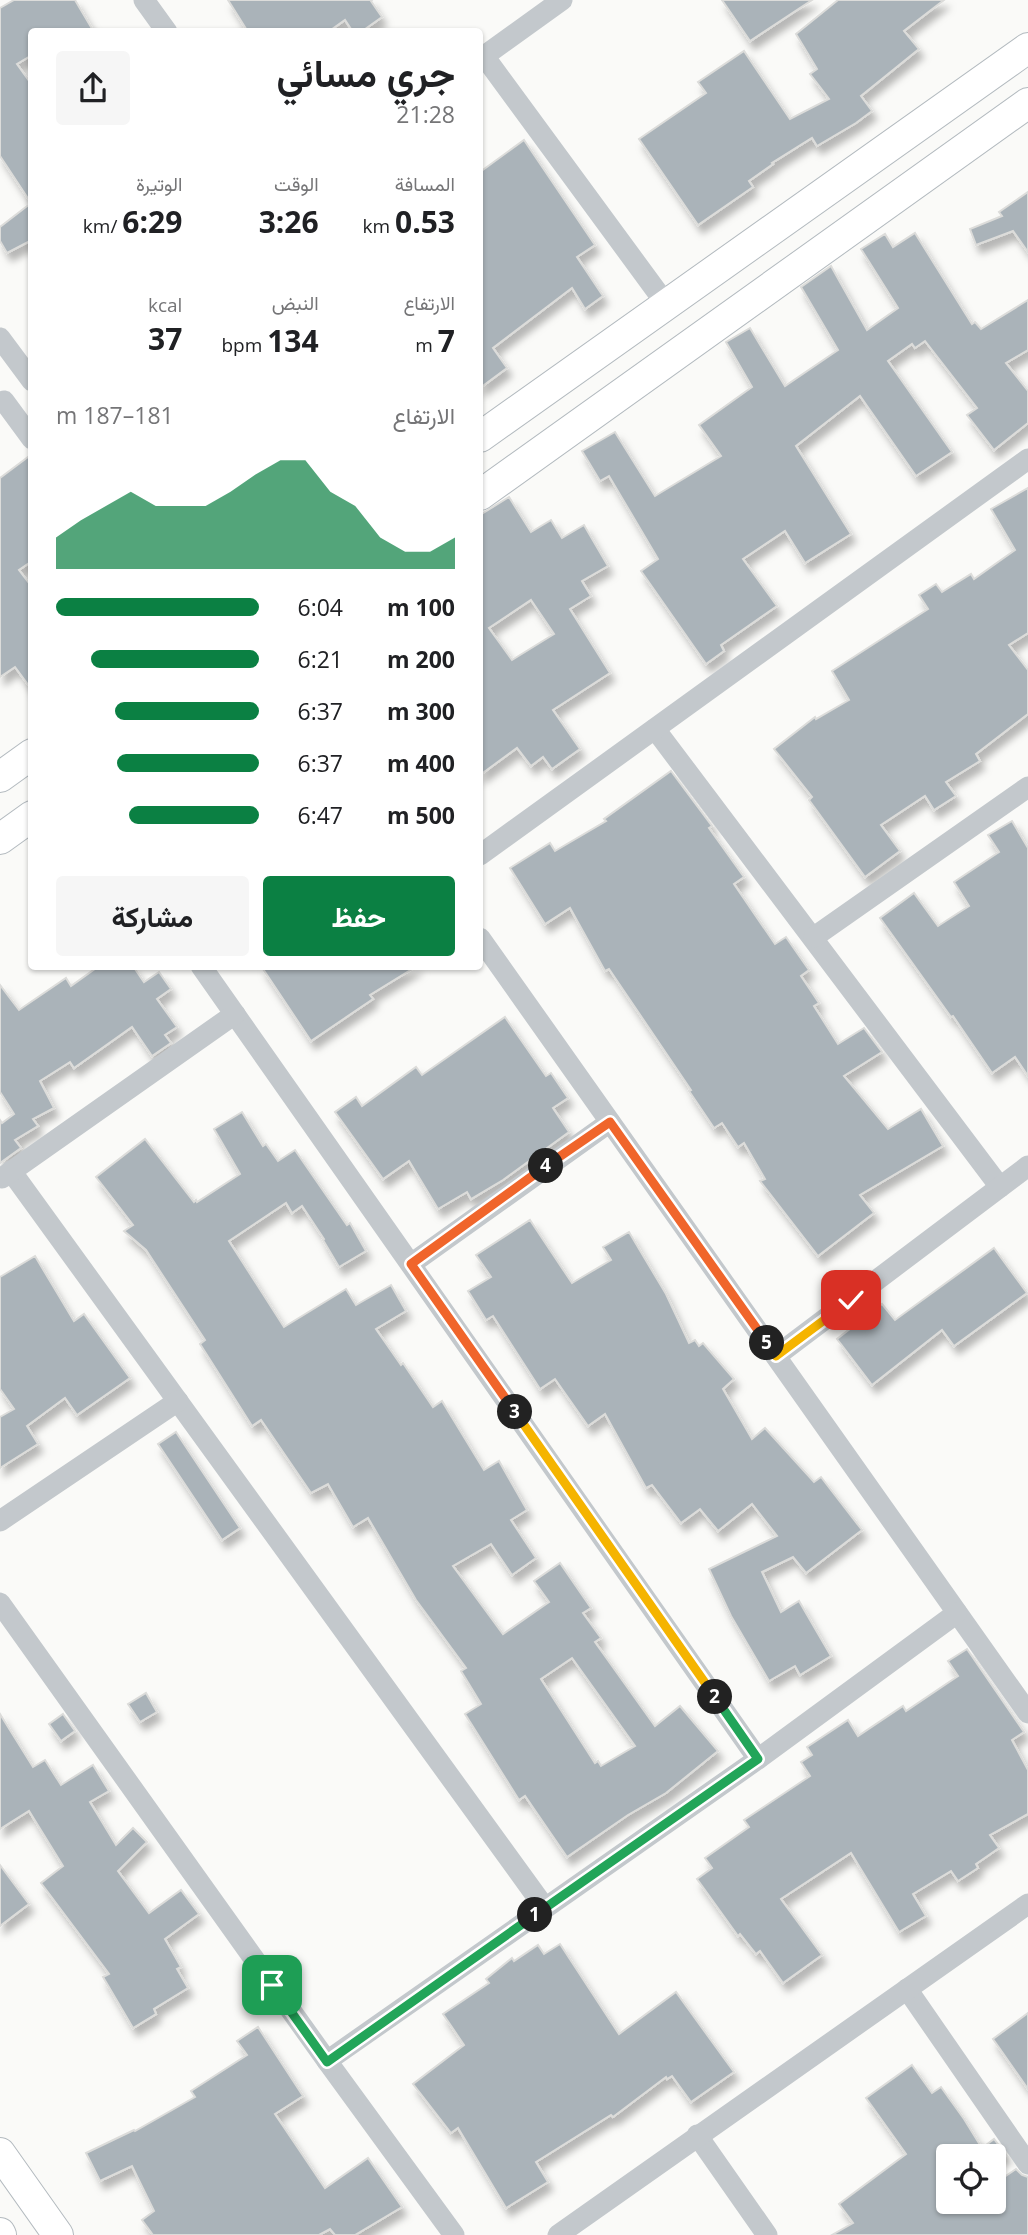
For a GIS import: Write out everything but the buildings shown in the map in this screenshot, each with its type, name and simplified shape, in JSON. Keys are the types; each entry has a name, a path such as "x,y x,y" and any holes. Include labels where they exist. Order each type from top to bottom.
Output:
{"street":[{"path":"144,0 164,28"},
{"path":"483,56 562,0"},
{"path":"483,435 1028,48"},
{"path":"483,58 666,304"},
{"path":"483,493 1028,103"},
{"path":"0,338 28,376"},
{"path":"28,385 2,402 28,434"},
{"path":"483,853 1028,459"},
{"path":"655,729 1000,1187"},
{"path":"0,776 28,757"},
{"path":"814,937 1028,787"},
{"path":"0,838 28,819"},
{"path":"483,942 1028,1713"},
{"path":"204,970 758,1759"},
{"path":"235,1014 6,1175 178,1401 545,1908"},
{"path":"411,1264 610,1122"},
{"path":"776,1356 1028,1166"},
{"path":"0,1521 178,1401"},
{"path":"0,1603 327,2062 454,2235"},
{"path":"327,2062 758,1759 957,1613"},
{"path":"558,2235 1028,1904"},
{"path":"907,1989 1028,2164"},
{"path":"697,2135 767,2235"},
{"path":"0,2153 58,2235"}],"route":[{"path":"272,1985 327,2062 758,1759 411,1264 610,1122 776,1356 851,1300"}]}
